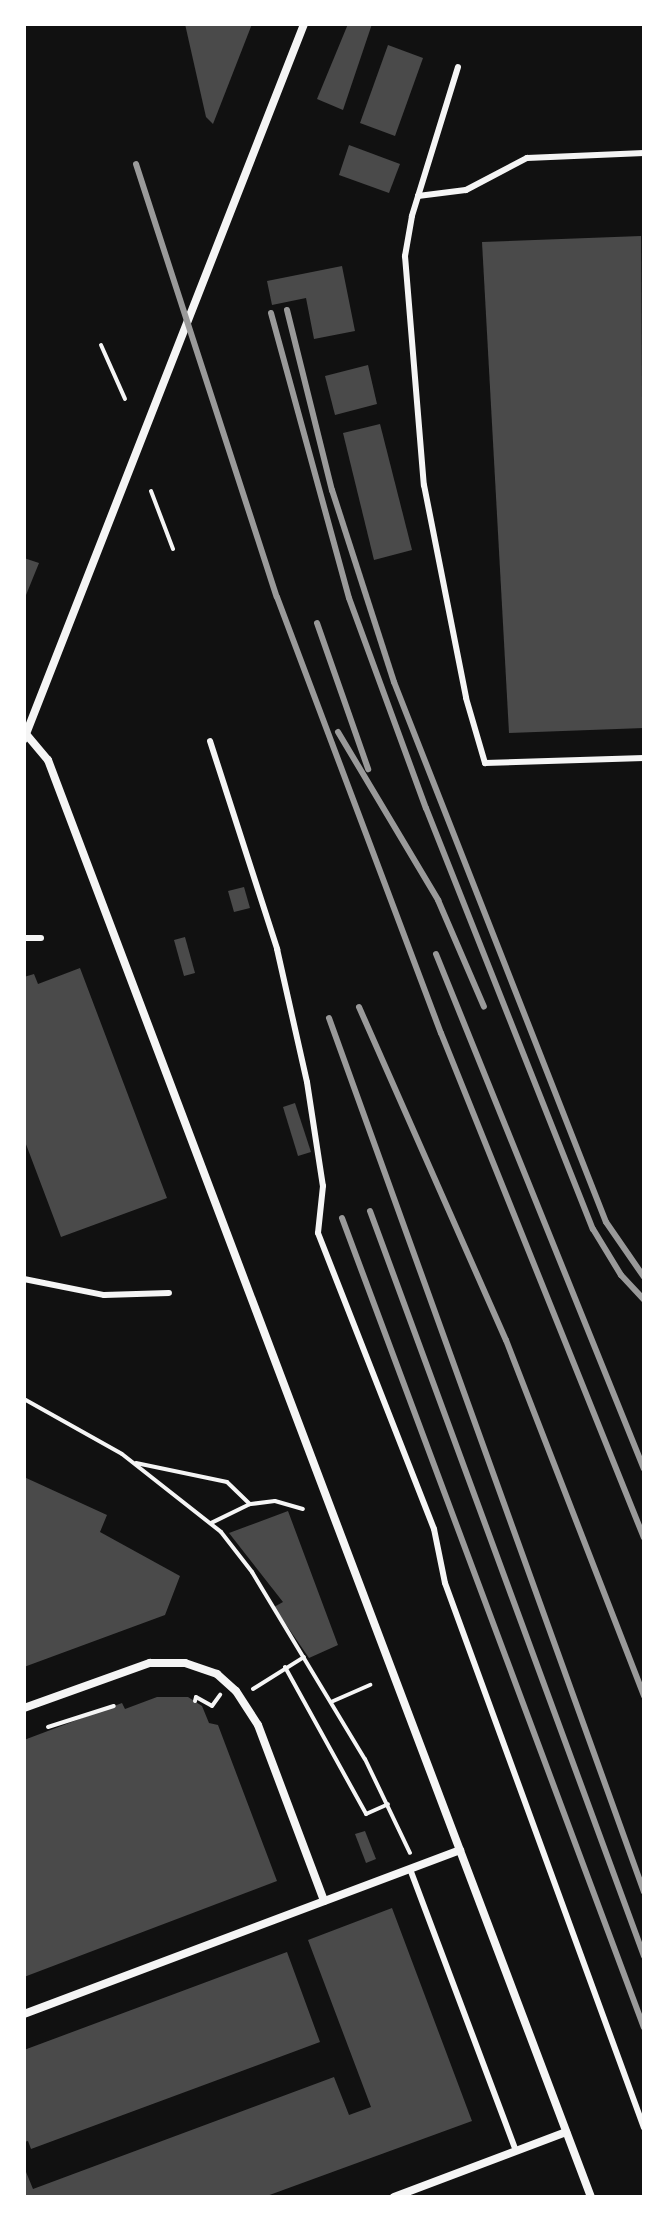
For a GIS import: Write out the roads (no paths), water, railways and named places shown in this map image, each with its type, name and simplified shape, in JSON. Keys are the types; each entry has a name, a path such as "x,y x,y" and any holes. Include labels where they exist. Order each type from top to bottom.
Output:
{"street":[{"path":"304,24 25,737 48,760 591,2197"},
{"path":"24,1708 162,1662 207,1669 244,1700 262,1735 324,1901"},
{"path":"24,2014 460,1850"},
{"path":"394,2197 566,2132"}],"lane":[{"path":"458,67 418,196 405,256 422,474 447,612 485,763 644,758"},
{"path":"418,196 466,190 527,158 644,153"},
{"path":"210,741 277,949 304,1067 323,1186 318,1233 430,1516 445,1583 644,2128"},
{"path":"24,938 41,938"},
{"path":"24,1279 104,1295 169,1293"},
{"path":"413,1868 516,2151"}],"railway":[{"path":"136,164 277,597 441,1033 644,1538"},
{"path":"287,310 332,490 394,682 606,1222 644,1277"},
{"path":"271,313 349,598 426,808 593,1229 621,1275 644,1300"},
{"path":"317,623 368,769"},
{"path":"338,732 438,900 484,1007"},
{"path":"436,954 644,1469"},
{"path":"359,1007 506,1340 644,1696"},
{"path":"329,1018 644,1892"},
{"path":"370,1211 644,1956"},
{"path":"342,1218 644,2028"}]}
